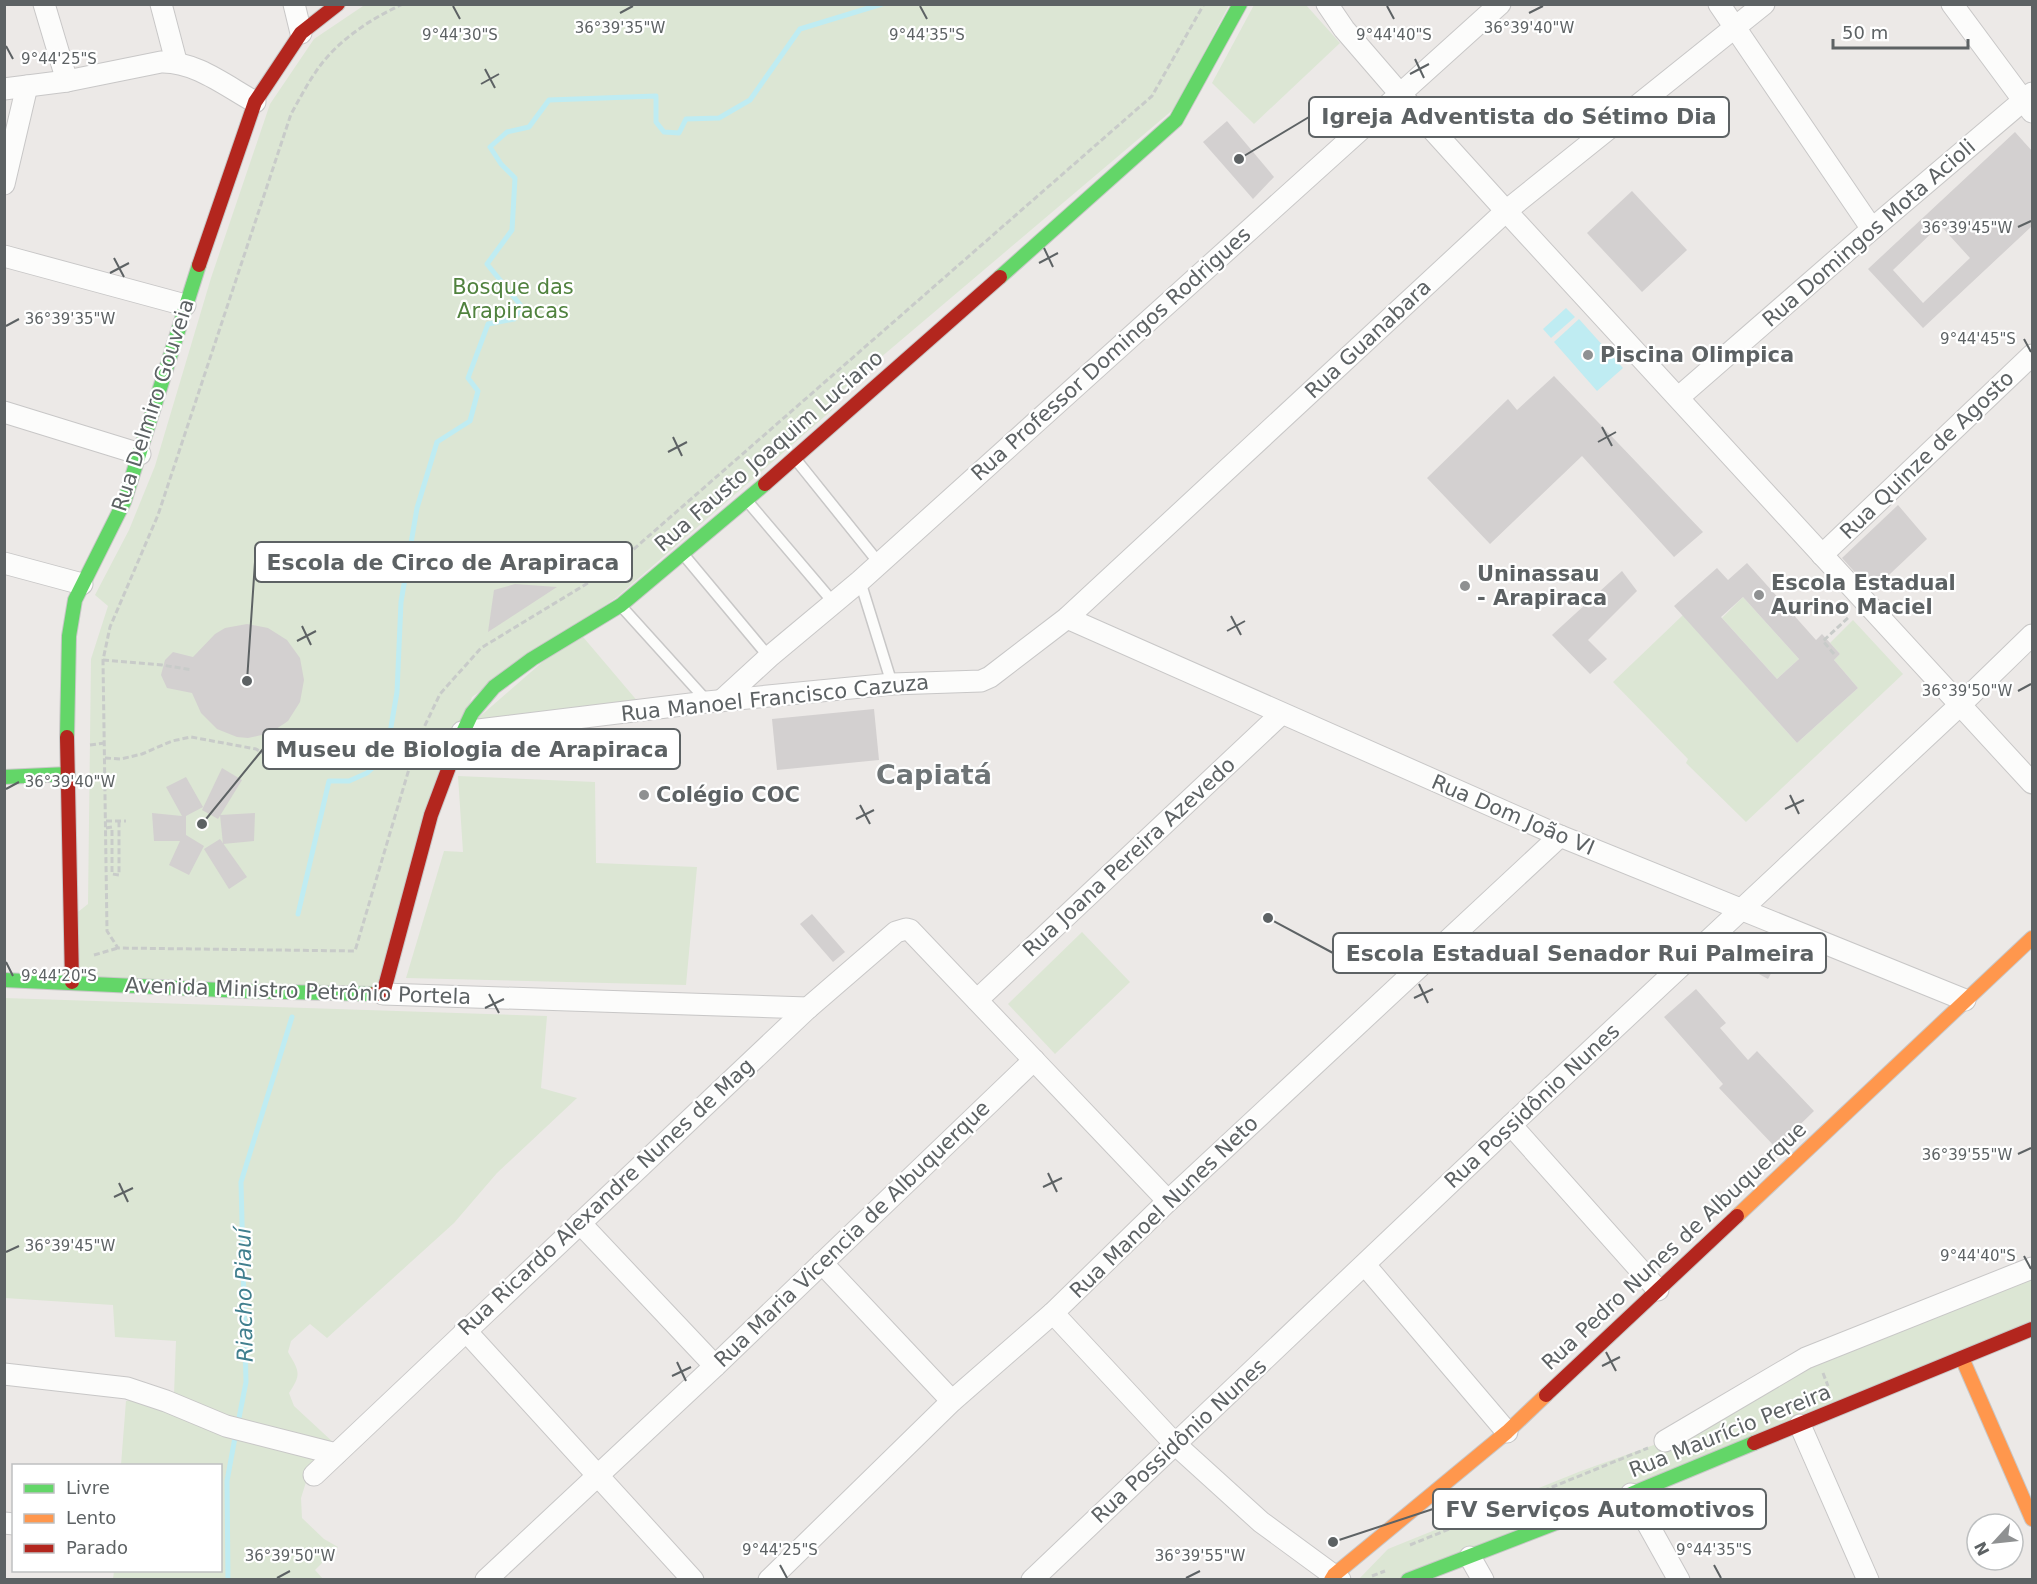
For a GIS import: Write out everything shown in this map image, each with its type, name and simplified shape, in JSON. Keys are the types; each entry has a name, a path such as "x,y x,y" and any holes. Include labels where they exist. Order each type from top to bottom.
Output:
{"street":[{"path":"44,4 67,81"},
{"path":"161,4 176,61"},
{"path":"294,4 301,33"},
{"name":"Rua Delmiro Gouveia","path":"72,982 68,774 69,636 75,600 124,502 185,305 255,102 301,33 338,4"},
{"name":"Rua Fausto Joaquim Luciano","path":"383,994 431,815 462,732 472,713 494,687 532,659 621,605 795,459 1176,120 1240,4"},
{"path":"1327,4 1344,29 1401,95 2032,783"},
{"name":"Rua Professor Domingos Rodrigues","path":"714,702 860,581 1500,4"},
{"path":"1719,4 1872,229"},
{"name":"Rua Guanabara","path":"981,681 990,677 1066,618 1506,211 1764,4"},
{"path":"1952,4 2029,103"},
{"path":"4,89 67,81 160,62 176,61 189,65 255,102"},
{"path":"4,184 27,86"},
{"name":"Rua Domingos Mota Acioli","path":"1679,397 1872,229 2029,103"},
{"path":"4,256 185,305"},
{"name":"Rua Quinze de Agosto","path":"1822,555 2032,355"},
{"path":"4,412 140,454"},
{"path":"4,563 82,584"},
{"name":"Rua Dom João VI","path":"1066,618 1560,836 1965,1000"},
{"name":"Rua Possidônio Nunes","path":"1032,1580 1511,1125 1960,705 2032,634"},
{"name":"Rua Manoel Francisco Cazuza","path":"462,732 714,702 892,684 981,681"},
{"name":"Rua Joana Pereira Azevedo","path":"977,1000 1281,714"},
{"path":"4,777 68,774"},
{"name":"Rua Manoel Nunes Neto","path":"769,1580 951,1401 1053,1313 1168,1201 1560,836"},
{"name":"Rua Ricardo Alexandre Nunes de Mag","path":"314,1475 808,1008 896,932 910,930 977,1000"},
{"name":"Rua Pedro Nunes de Albuquerque","path":"1335,1578 1507,1432 2032,938"},
{"name":"Avenida Ministro Petrônio Portela","path":"4,980 808,1008"},
{"path":"977,1000 1168,1201"},
{"name":"Rua Maria Vicencia de Albuquerque","path":"486,1580 715,1366 1034,1060"},
{"path":"1511,1125 1658,1290"},
{"path":"580,1223 715,1366"},
{"path":"822,1263 951,1401"},
{"path":"1365,1265 1507,1432"},
{"path":"1665,1441 1806,1358 2032,1268"},
{"path":"1053,1313 1175,1444 1261,1522 1335,1578"},
{"name":"Rua Maurício Pereira","path":"1408,1580 1631,1494 2032,1329"},
{"path":"465,1330 693,1580"},
{"path":"1962,1358 2032,1519"},
{"path":"4,1374 127,1388 166,1401 225,1426 336,1454"},
{"path":"1800,1425 1868,1580"},
{"path":"1631,1494 1679,1580"},
{"path":"1470,1557 1483,1580"}],"lane":[{"path":"795,459 879,563"},
{"path":"745,500 833,602"},
{"path":"682,554 769,657"},
{"path":"860,581 892,684"},
{"path":"621,605 714,702"}],"path":[{"path":"403,4 379,15 339,45 316,71 291,114 158,515 110,627 103,660 107,931 118,948 355,951 417,742 440,694 482,648 611,569 1152,96 1204,4"},
{"path":"1820,645 1850,616"},
{"path":"1823,641 1834,654"},
{"path":"103,660 162,664 192,670"},
{"path":"105,758 121,759 142,754 172,741 191,737 256,749 272,759 336,750 373,751 417,742"},
{"path":"106,821 126,821"},
{"path":"106,828 112,827 112,874 119,875 119,821"}],"green space":[{"name":"Bosque das Arapiracas","path":"366,4 1229,5 1175,108 834,397 832,410 617,597 472,697 378,988 77,976 78,912 88,904 91,659 108,606 95,595 129,530 155,466 211,278 270,104 314,39"},
{"path":"1254,5 1306,5 1340,43 1254,124 1212,83"},
{"path":"1743,597 1799,659 1777,679 1722,618"},
{"path":"1683,615 1797,743 1858,688 1834,660 1840,654 1830,643 1853,620 1903,674 1746,822 1686,763 1688,759 1613,682"},
{"path":"578,631 645,710 462,732"},
{"path":"458,776 595,782 596,863 697,867 686,985 406,978 444,851 463,852"},
{"path":"1082,932 1130,982 1055,1054 1008,1004"},
{"path":"4,998 547,1016 541,1088 577,1098 497,1173 454,1223 327,1338 310,1324 291,1341 288,1352 298,1373 289,1393 294,1406 335,1444 311,1466 301,1498 302,1518 324,1539 338,1547 315,1570 323,1579 113,1579 114,1572 222,1572 222,1464 121,1464 126,1401 174,1394 176,1341 115,1337 113,1305 5,1298"},
{"path":"2032,1268 2032,1329 1408,1579 1358,1580 1388,1549 1581,1471 1665,1441 1806,1358"}],"water":[{"path":"1566,308 1575,317 1551,338 1543,329"},
{"name":"Piscina Olimpica","path":"1579,319 1623,368 1597,391 1554,342"}],"building":[{"path":"1227,121 1274,177 1253,199 1203,142"},
{"path":"2015,132 2032,151 2032,226 1923,328 1868,269","holes":["1940,225 1970,258 1923,303 1893,270"]},
{"path":"1632,191 1687,250 1642,292 1587,233"},
{"path":"1554,376 1703,532 1674,557 1582,456 1490,544 1427,478 1508,399 1517,410"},
{"path":"1898,505 1927,539 1872,591 1842,558"},
{"path":"1747,563 1816,640 1822,634 1840,654 1834,660 1858,688 1797,743 1674,606 1717,568 1728,580","holes":["1743,597 1799,659 1777,679 1721,617"]},
{"path":"1622,571 1637,591 1588,640 1607,659 1590,674 1552,635"},
{"path":"515,584 557,587 488,632 494,590"},
{"path":"247,624 268,628 287,640 300,658 304,680 300,702 288,721 270,733 248,738 237,737 217,729 201,713 192,693 167,688 161,675 165,660 173,652 193,657 215,634 225,628"},
{"path":"874,709 879,760 777,770 772,719"},
{"path":"222,768 242,780 218,819 202,810"},
{"path":"186,777 203,807 186,816 186,835 204,846 189,875 169,865 180,841 154,841 152,813 182,816 166,787"},
{"path":"255,813 254,841 223,844 220,815"},
{"path":"220,839 247,877 229,889 204,849"},
{"path":"812,914 845,952 833,962 800,924"},
{"path":"1747,940 1779,959 1768,979 1735,961"},
{"path":"1696,989 1726,1023 1720,1028 1748,1060 1757,1051 1814,1111 1776,1148 1719,1088 1723,1084 1664,1017"}],"waterway":[{"name":"Riacho Piauí","path":"298,914 329,781 349,781 367,773 386,756 397,692 401,602 417,508 437,442 470,421 478,391 468,378 488,324 514,319 522,307 487,264 512,230 515,178 501,164 490,147 507,132 529,127 549,100 656,96 656,122 664,132 679,133 686,119 719,118 750,100 800,29 882,4"},
{"name":"Riacho Piauí","path":"238,1423 246,1382 241,1182 292,1017"},
{"name":"Riacho Piauí","path":"228,1580 227,1481 236,1432"}],"traffic: fast":[{"path":"1000,277 1176,120 1240,4"},
{"path":"67,737 69,636 75,600 124,502 199,265"},
{"path":"458,743 472,713 494,687 532,659 621,605 765,484"},
{"path":"4,777 68,774"},
{"path":"4,980 245,991 374,994"},
{"path":"1408,1580 1631,1494 1754,1443"}],"traffic: slow":[{"path":"1737,1216 2032,938"},
{"path":"1962,1358 2032,1519"},
{"path":"1331,1580 1334,1575 1507,1432 1546,1395"}],"traffic: jam":[{"path":"199,265 255,102 301,33 338,4"},
{"path":"765,484 1000,277"},
{"path":"67,737 72,982"},
{"path":"374,994 383,994 431,815 458,743"},
{"path":"1546,1395 1737,1216"},
{"path":"1754,1443 2032,1329"}],"place":[{"name":"Igreja Adventista do Sétimo Dia","path":"1239,159"},
{"name":"Piscina Olimpica","path":"1588,355"},
{"name":"Uninassau - Arapiraca","path":"1465,586"},
{"name":"Escola Estadual Aurino Maciel","path":"1759,595"},
{"name":"Escola de Circo de Arapiraca","path":"247,681"},
{"name":"Colégio COC","path":"644,795"},
{"name":"Museu de Biologia de Arapiraca","path":"202,824"},
{"name":"Escola Estadual Senador Rui Palmeira","path":"1268,918"},
{"name":"FV Serviços Automotivos","path":"1333,1542"}],"district":[{"name":"Capiatá","path":"934,774"}]}
